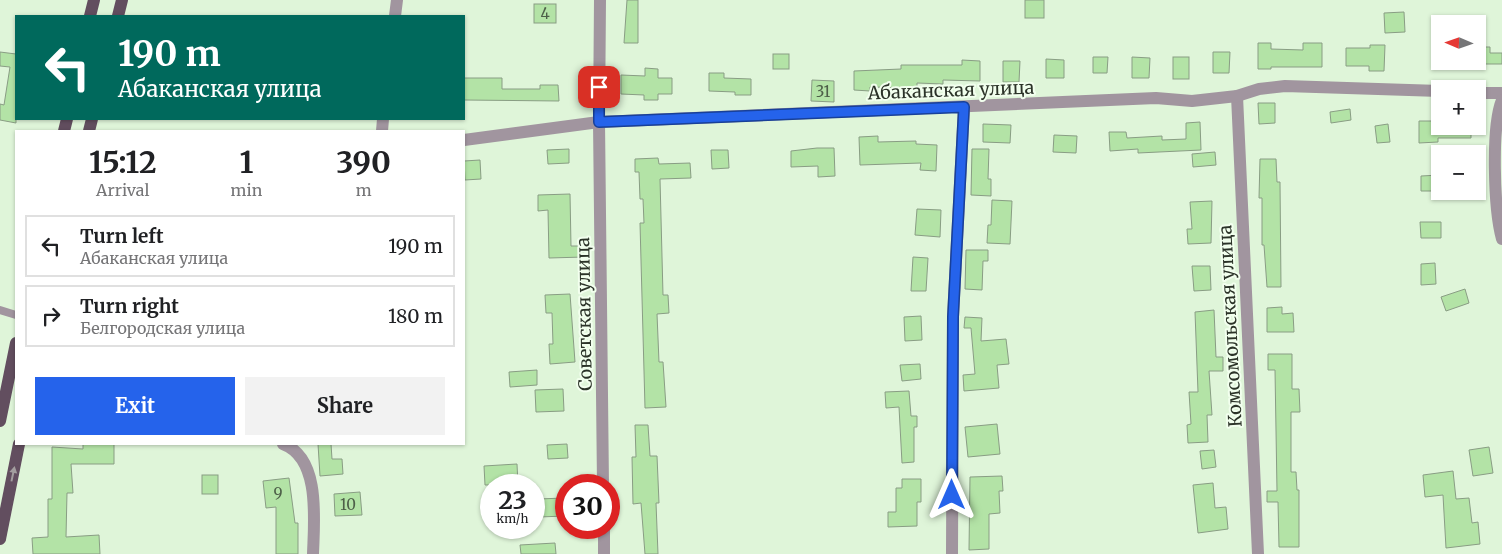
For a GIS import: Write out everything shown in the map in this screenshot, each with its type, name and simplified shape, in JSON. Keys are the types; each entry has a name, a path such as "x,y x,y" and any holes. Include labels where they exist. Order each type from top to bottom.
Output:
{"main road":[{"path":"90,15 94,0"},
{"path":"118,15 122,0"},
{"path":"0,421 15,348"},
{"path":"0,539 19,445"}],"street":[{"path":"395,15 397,0"},
{"name":"Советская улица","path":"600,0 599,143 603,474"},
{"name":"Абаканская улица","path":"465,140 599,122 1156,98 1192,101 1237,96 1260,89 1285,86 1431,91"},
{"path":"1486,92 1502,93"},
{"name":"Комсомольская улица","path":"1237,96 1258,554"},
{"path":"1502,100 1497,113 1496,174 1502,240"},
{"path":"952,554 953,317 964,107"},
{"path":"286,445 293,448 308,472 314,500 313,554"},
{"path":"604,539 604,554"}],"lane":[{"path":"0,310 15,315"}],"building":[{"path":"627,0 638,0 638,43 624,43"},
{"path":"1025,0 1044,0 1044,18 1025,18"},
{"path":"534,4 556,4 556,23 534,23"},
{"path":"1404,12 1405,32 1385,33 1384,13"},
{"path":"1258,43 1271,43 1271,49 1303,50 1303,43 1322,43 1322,67 1271,67 1271,69 1258,69"},
{"path":"1370,45 1385,45 1384,71 1369,71 1369,66 1346,66 1346,48 1370,48"},
{"path":"1486,47 1490,47 1490,53 1502,53 1502,64 1486,64"},
{"path":"0,52 15,54 16,123 0,120 0,104 4,105 10,67 0,66"},
{"path":"1213,52 1230,52 1229,73 1213,73"},
{"path":"773,54 789,54 789,69 773,69"},
{"path":"1093,57 1108,57 1107,73 1093,73"},
{"path":"1132,57 1150,58 1149,78 1132,78"},
{"path":"1173,57 1189,57 1189,79 1173,79"},
{"path":"1046,59 1064,60 1064,78 1046,78"},
{"path":"962,60 980,61 980,81 943,80 943,84 917,83 917,88 870,87 870,91 854,90 854,71 901,69 901,65 962,65"},
{"path":"1003,61 1020,61 1019,82 1003,82"},
{"path":"645,68 658,69 658,78 672,78 672,94 658,94 658,100 644,100 644,95 621,94 621,75 645,76"},
{"path":"709,73 724,73 724,78 751,79 751,95 735,95 735,92 709,91"},
{"path":"465,78 502,78 502,89 540,89 540,85 558,85 559,101 465,100"},
{"path":"812,80 834,81 834,102 811,101"},
{"path":"1258,103 1275,103 1275,123 1259,124"},
{"path":"1350,109 1351,120 1331,123 1330,112"},
{"path":"1419,121 1431,121 1431,135 1471,135 1471,138 1438,138 1438,142 1419,143"},
{"path":"1200,122 1201,150 1138,153 1138,149 1110,151 1109,132 1126,132 1127,138 1162,136 1162,140 1186,139 1186,123"},
{"path":"983,124 1011,125 1010,143 983,142"},
{"path":"1388,124 1390,142 1377,143 1375,126"},
{"path":"1054,135 1077,136 1076,153 1053,152"},
{"path":"878,136 878,142 916,141 916,144 937,145 936,171 920,170 921,163 860,165 859,137"},
{"path":"834,148 835,176 818,177 818,166 791,167 791,151"},
{"path":"569,149 569,163 548,164 547,150"},
{"path":"972,149 989,149 988,179 991,179 991,196 971,195"},
{"path":"711,150 728,150 729,168 712,169"},
{"path":"1215,152 1216,165 1193,167 1192,154"},
{"path":"658,158 659,164 690,163 691,178 660,179 663,295 668,295 669,313 657,314 659,362 663,362 666,407 645,408 640,223 644,223 643,199 640,199 639,172 635,172 635,159"},
{"path":"1260,159 1276,159 1277,182 1280,182 1281,287 1267,287 1264,245 1262,245 1262,198 1259,198"},
{"path":"480,160 481,179 465,180 465,161"},
{"path":"1431,175 1431,191 1421,191 1421,176"},
{"path":"570,194 571,246 583,246 584,257 549,258 548,210 538,211 538,195"},
{"path":"992,200 1012,201 1010,244 987,243 988,225 991,225"},
{"path":"1212,201 1211,243 1188,244 1187,229 1192,229 1190,202"},
{"path":"917,209 941,210 940,237 915,235"},
{"path":"1420,222 1441,222 1441,238 1421,238"},
{"path":"966,250 988,250 988,261 983,261 982,290 965,289"},
{"path":"913,257 928,258 926,291 911,291"},
{"path":"1435,263 1436,284 1421,285 1421,264"},
{"path":"1192,266 1210,266 1211,290 1194,291"},
{"path":"1465,289 1469,303 1446,311 1441,297"},
{"path":"570,294 575,362 550,364 549,344 553,344 552,313 546,313 545,295"},
{"path":"1282,307 1282,314 1293,313 1294,332 1267,332 1267,308"},
{"path":"1214,310 1216,357 1223,357 1223,371 1209,371 1212,415 1207,415 1208,442 1188,443 1187,425 1191,424 1189,392 1198,392 1195,312"},
{"path":"921,316 922,340 905,341 904,317"},
{"path":"965,317 982,318 981,341 1006,339 1009,364 997,365 999,388 964,391 963,375 975,374 971,328 964,328"},
{"path":"1268,354 1292,354 1292,389 1299,389 1300,412 1291,412 1291,472 1296,472 1297,490 1299,490 1299,547 1279,547 1278,502 1267,502 1267,491 1277,491 1275,370 1268,370"},
{"path":"920,364 921,379 902,381 900,365"},
{"path":"537,370 537,385 510,387 509,372"},
{"path":"563,389 564,411 536,412 535,390"},
{"path":"909,391 911,416 917,416 917,427 914,427 914,462 902,463 899,407 886,408 885,392"},
{"path":"997,424 1000,454 968,457 965,427"},
{"path":"635,425 648,425 650,456 657,456 659,503 656,503 658,554 645,554 641,503 633,504 632,457 636,457"},
{"path":"567,444 568,458 548,459 547,445"},
{"path":"83,445 114,445 114,464 71,464 73,493 67,493 66,537 99,535 100,554 33,554 32,538 48,537 48,499 52,499 52,447 83,449"},
{"path":"318,445 331,445 332,459 342,459 343,474 320,476"},
{"path":"1489,447 1493,473 1473,476 1469,450"},
{"path":"1214,450 1216,467 1202,469 1200,451"},
{"path":"517,464 517,474 484,474 484,466"},
{"path":"1453,471 1456,499 1469,498 1472,523 1478,522 1480,544 1446,548 1443,495 1425,497 1423,475"},
{"path":"202,475 218,475 218,494 202,494"},
{"path":"1002,476 1003,491 999,491 1000,513 989,514 989,549 969,550 970,477"},
{"path":"289,478 295,523 298,523 298,554 276,554 276,507 266,508 263,481"},
{"path":"902,479 921,479 921,502 917,502 917,526 888,527 888,512 896,512 896,488 902,488"},
{"path":"1213,483 1215,508 1226,507 1228,529 1198,533 1193,485"},
{"path":"360,492 362,515 335,516 334,494"},
{"path":"555,498 555,516 545,517 545,499"},
{"path":"555,543 556,554 521,554 520,545"}],"route":[{"path":"599,87 599,122 964,107 953,317 952,495"}]}
